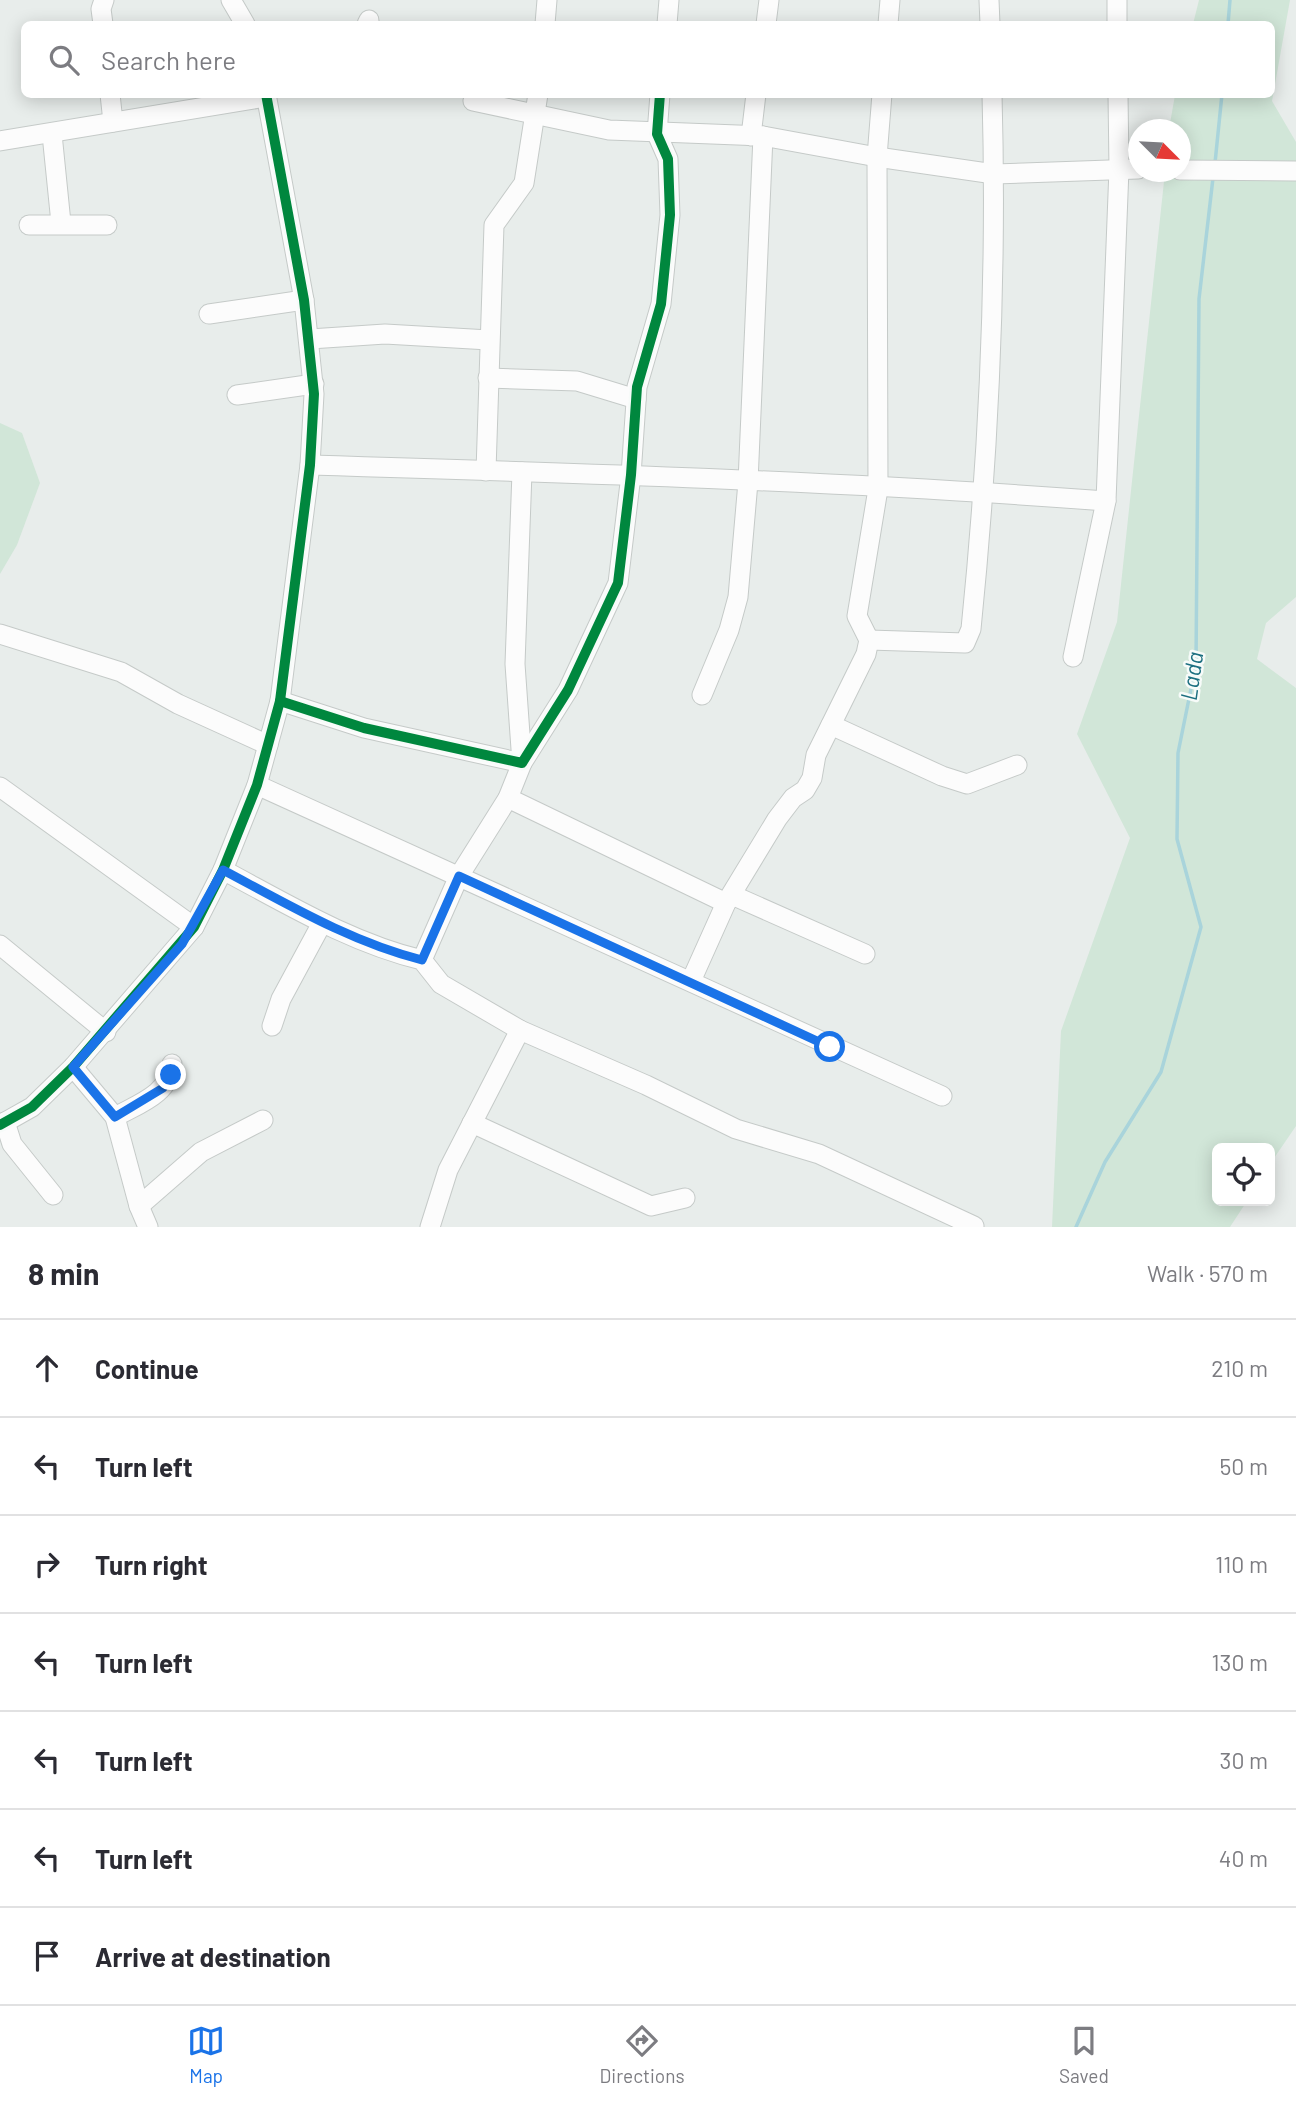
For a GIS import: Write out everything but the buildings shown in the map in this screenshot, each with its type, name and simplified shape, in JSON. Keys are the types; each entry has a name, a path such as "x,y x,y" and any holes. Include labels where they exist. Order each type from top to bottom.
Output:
{"street":[{"path":"103,21 104,0"},
{"path":"231,0 243,21"},
{"path":"545,21 547,0"},
{"path":"667,21 669,0"},
{"path":"766,21 769,0"},
{"path":"888,21 890,0"},
{"path":"989,0 990,21"},
{"path":"1117,0 1117,21"},
{"path":"110,98 113,122"},
{"path":"0,141 254,98"},
{"path":"53,1195 12,1143 3,1123 32,1107 73,1067 194,927 223,870 257,785 280,701 310,465 314,384 304,300 266,98"},
{"path":"422,960 459,876 508,798 522,763 568,690 618,583 631,475 636,399 661,304 670,215 667,159 657,134 660,98"},
{"path":"702,695 729,630 738,597 748,482 756,98"},
{"path":"691,981 729,899 777,819 793,798 805,790 831,724 866,654 869,640 857,616 878,489 877,157 882,98"},
{"path":"869,640 965,643 971,629 985,492 994,173 992,98"},
{"path":"1119,98 1128,162"},
{"path":"473,101 537,104 609,131 757,136 877,157 994,173 1128,169"},
{"path":"486,471 494,225 524,183 537,104"},
{"path":"52,134 61,223"},
{"path":"1191,170 1296,171"},
{"path":"1073,657 1106,501 1128,182"},
{"path":"29,225 107,225"},
{"path":"209,314 304,300"},
{"path":"310,340 385,334 489,340"},
{"path":"488,378 577,381 636,399"},
{"path":"237,395 314,384"},
{"path":"310,465 631,475 878,489 985,492 1106,501"},
{"path":"522,472 515,664 522,763"},
{"path":"0,634 121,672 178,704 268,745"},
{"path":"280,701 364,728 522,763"},
{"path":"831,724 942,776 967,784 1017,765"},
{"path":"257,785 942,1096"},
{"path":"0,787 194,927"},
{"path":"508,798 729,899 865,954"},
{"path":"223,870 322,923 401,957 422,960 441,984 520,1030 646,1085 736,1129 818,1154 974,1226"},
{"path":"272,1026 281,999 322,923"},
{"path":"0,945 106,1032"},
{"path":"430,1227 448,1170 520,1030"},
{"path":"115,1117 163,1088 171,1075 172,1064"},
{"path":"73,1067 115,1117 139,1206 148,1227"},
{"path":"139,1206 201,1152 263,1120"},
{"path":"472,1123 651,1206 685,1198"}],"green space":[{"path":"1199,0 1290,0 1275,84 1275,21 1194,21"},
{"path":"1174,98 1273,98 1296,142 1296,597 1266,623 1257,659 1296,688 1296,1126 1275,1157 1275,1143 1212,1143 1212,1206 1244,1206 1230,1227 1052,1227 1061,1031 1130,838 1077,734 1117,622 1164,182 1191,182 1191,119 1171,119"},
{"path":"0,423 22,433 40,483 17,545 0,574"}],"waterway":[{"name":"Lada","path":"1228,21 1230,0"},
{"name":"Lada","path":"1215,163 1222,98"},
{"name":"Lada","path":"1076,1227 1105,1162 1161,1072 1201,927 1177,839 1178,753 1196,664 1199,299 1213,178"}],"cycle path":[{"path":"0,1125 32,1107 73,1067 194,927 223,870 257,785 280,701 310,465 314,394 304,300 267,98"},
{"path":"280,701 364,728 522,763 568,690 618,583 631,475 637,387 661,304 670,215 668,159 657,134 660,98"}],"route":[{"path":"171,1075 163,1088 115,1117 73,1067 182,944 194,927 223,870 322,923 401,957 422,960 459,876 830,1047"}]}
